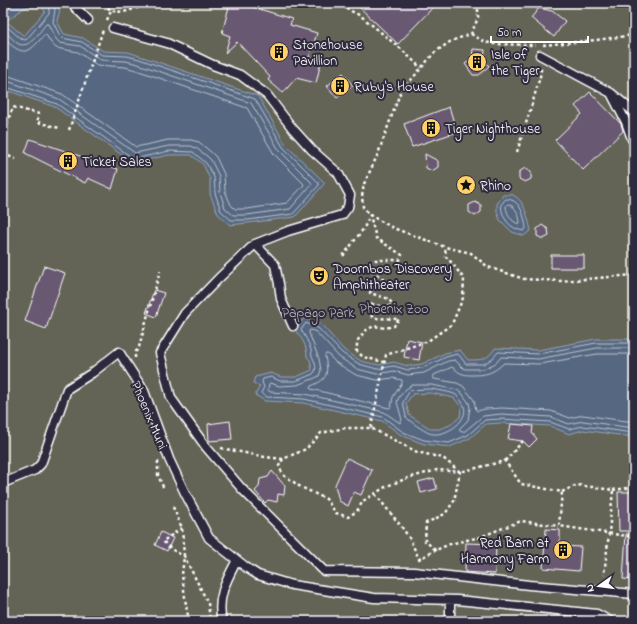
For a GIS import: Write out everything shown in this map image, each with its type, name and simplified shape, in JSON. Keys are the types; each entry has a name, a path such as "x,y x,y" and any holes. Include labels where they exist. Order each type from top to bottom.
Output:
{"lane":[{"path":"72,3 88,20"},
{"path":"114,28 167,43 213,65 240,75 267,95 293,129 312,150 338,173 350,195 348,206 342,215 288,231 255,244 185,313 160,353 171,398 206,447 242,489 324,571 414,572 634,594"},
{"path":"540,55 611,93 634,112"},
{"path":"611,93 634,141"},
{"path":"255,244 275,265 281,299 293,326"},
{"path":"3,483 35,470 40,464 68,389 92,373 118,352 144,391 169,459 185,493 210,538 258,575 292,585 374,598 450,600 597,614 610,621"},
{"path":"222,621 220,616 221,599 224,586 237,560"},
{"path":"450,600 450,621"}],"path":[{"path":"104,3 111,11 124,12 143,6 146,3"},
{"path":"258,8 262,3"},
{"path":"335,3 361,16 401,49 421,68"},
{"path":"478,3 478,18 471,34 451,41 434,53 400,93 378,154 364,184 362,196 363,207 370,215 393,228 446,247 471,253 488,267 524,279 560,281 634,275"},
{"path":"471,34 485,42 494,44 540,45 634,35"},
{"path":"69,130 99,41"},
{"path":"517,152 534,101 541,73 540,55"},
{"path":"3,135 13,107 39,114 37,122 59,128"},
{"path":"3,154 16,159"},
{"path":"343,256 364,228 370,215"},
{"path":"370,215 376,238 402,255 400,260 375,260 369,264 370,270 390,283 387,286 374,283 370,293 389,299 392,304 387,308 372,304 366,309 373,318 399,319 394,326 385,328 374,326 365,331 358,340 356,350 363,357 384,362"},
{"path":"371,428 386,355 428,341 452,324 463,298 464,279 446,257 446,247"},
{"path":"136,361 135,353 140,341 160,271"},
{"path":"216,445 220,448 283,459 306,449 321,433 345,428 371,428 417,452 443,458 460,472"},
{"path":"283,459 280,466 283,475 299,486 326,499 336,513 348,517 357,511 363,501 387,486 408,478 437,470 460,472 505,461 523,441"},
{"name":"Phoenix Muni","path":"158,459 158,475 164,489"},
{"path":"505,461 521,484 562,492 577,485 613,490 634,487"},
{"path":"436,550 425,541 426,523 445,514 454,501 460,472"},
{"path":"604,575 613,490"},
{"path":"559,526 562,492"},
{"path":"375,494 410,539 419,559 450,544 480,537 521,520 634,537"},
{"path":"173,507 182,528 184,556 182,576 187,612 190,621"},
{"path":"182,528 163,541 168,547 184,556 208,603 210,621"}],"green space":[{"name":"Phoenix Zoo","path":"3,3 634,3 634,621 3,621"}],"water":[{"path":"15,3 40,3 56,3 60,10 57,21 64,34 83,38 103,51 128,52 258,96 286,145 325,183 295,217 230,225 218,214 210,194 210,179 203,164 191,155 169,155 133,163 55,107 3,89 3,14","holes":["40,3 45,11 24,36 6,21 24,8"]},
{"path":"503,195 513,195 517,197 523,205 531,230 524,236 512,232 500,220 497,212 497,204"},
{"path":"304,318 321,324 344,350 361,361 379,365 394,362 408,366 422,364 445,353 460,350 468,360 477,360 490,355 495,348 538,350 596,339 634,339 634,436 583,430 569,434 550,426 501,423 486,424 470,438 450,447 424,444 401,435 382,421 303,403 265,401 255,395 260,386 253,383 255,377 271,373 281,377 296,377 312,370 310,360 307,357 304,342 295,330","holes":["431,393 454,398 461,407 460,417 450,425 439,429 431,429 409,415 406,403 413,394"]}],"building":[{"name":"Stonehouse Pavillion","path":"230,3 240,3 292,19 290,25 317,33 309,58 321,62 316,83 296,78 283,93 268,80 270,77 237,42 225,53 230,36 222,33"},
{"path":"355,3 437,3 398,44"},
{"path":"539,8 552,11 565,21 554,37 531,18"},
{"name":"Isle of the Tiger","path":"473,49 485,50 484,60 489,66 479,75 473,75 465,64 472,58"},
{"name":"Ruby's House","path":"343,73 353,86 337,98 327,86"},
{"path":"590,92 621,124 623,131 583,170 555,140 582,114 575,106"},
{"name":"Tiger Nighthouse","path":"449,107 457,132 412,147 404,124"},
{"name":"Ticket Sales","path":"30,139 118,169 112,189 88,178 85,183 25,153"},
{"path":"425,154 438,161 438,167 432,171 426,168"},
{"path":"525,168 531,172 531,179 525,182 519,179 519,172"},
{"path":"475,202 481,205 481,212 475,216 469,212 469,205"},
{"path":"542,225 548,229 549,236 543,239 537,236 537,229"},
{"path":"551,255 584,255 584,268 551,268"},
{"path":"44,266 65,273 46,329 25,321"},
{"path":"154,290 164,293 156,317 146,313"},
{"path":"407,339 422,342 419,360 404,357"},
{"path":"230,421 232,439 209,441 208,424"},
{"path":"511,424 533,426 532,433 537,439 529,447 523,441 508,439"},
{"path":"347,458 372,470 361,495 354,492 348,506 339,501 335,485"},
{"path":"272,471 285,486 284,495 278,494 277,502 268,500 265,503 255,491 259,487 260,479 268,477"},
{"path":"434,478 437,489 421,493 418,482"},
{"path":"618,492 634,492 634,531 619,531"},
{"name":"Red Barn at Harmony Farm","path":"546,529 560,530 560,546 581,547 579,571 543,568"},
{"path":"161,532 173,538 167,551 155,545"},
{"path":"626,534 634,534 634,580 623,579"},
{"path":"466,543 496,544 495,574 465,572"}],"place":[{"name":"Stonehouse Pavillion","path":"279,52"},
{"name":"Isle of the Tiger","path":"477,62"},
{"name":"Ruby's House","path":"340,86"},
{"name":"Tiger Nighthouse","path":"431,128"},
{"name":"Ticket Sales","path":"68,161"},
{"name":"Rhino","path":"466,185"},
{"name":"Doornbos Discovery Amphitheater","path":"319,276"},
{"name":"Red Barn at Harmony Farm","path":"563,550"}],"park label":[{"name":"Papago Park","path":"318,312"}]}
